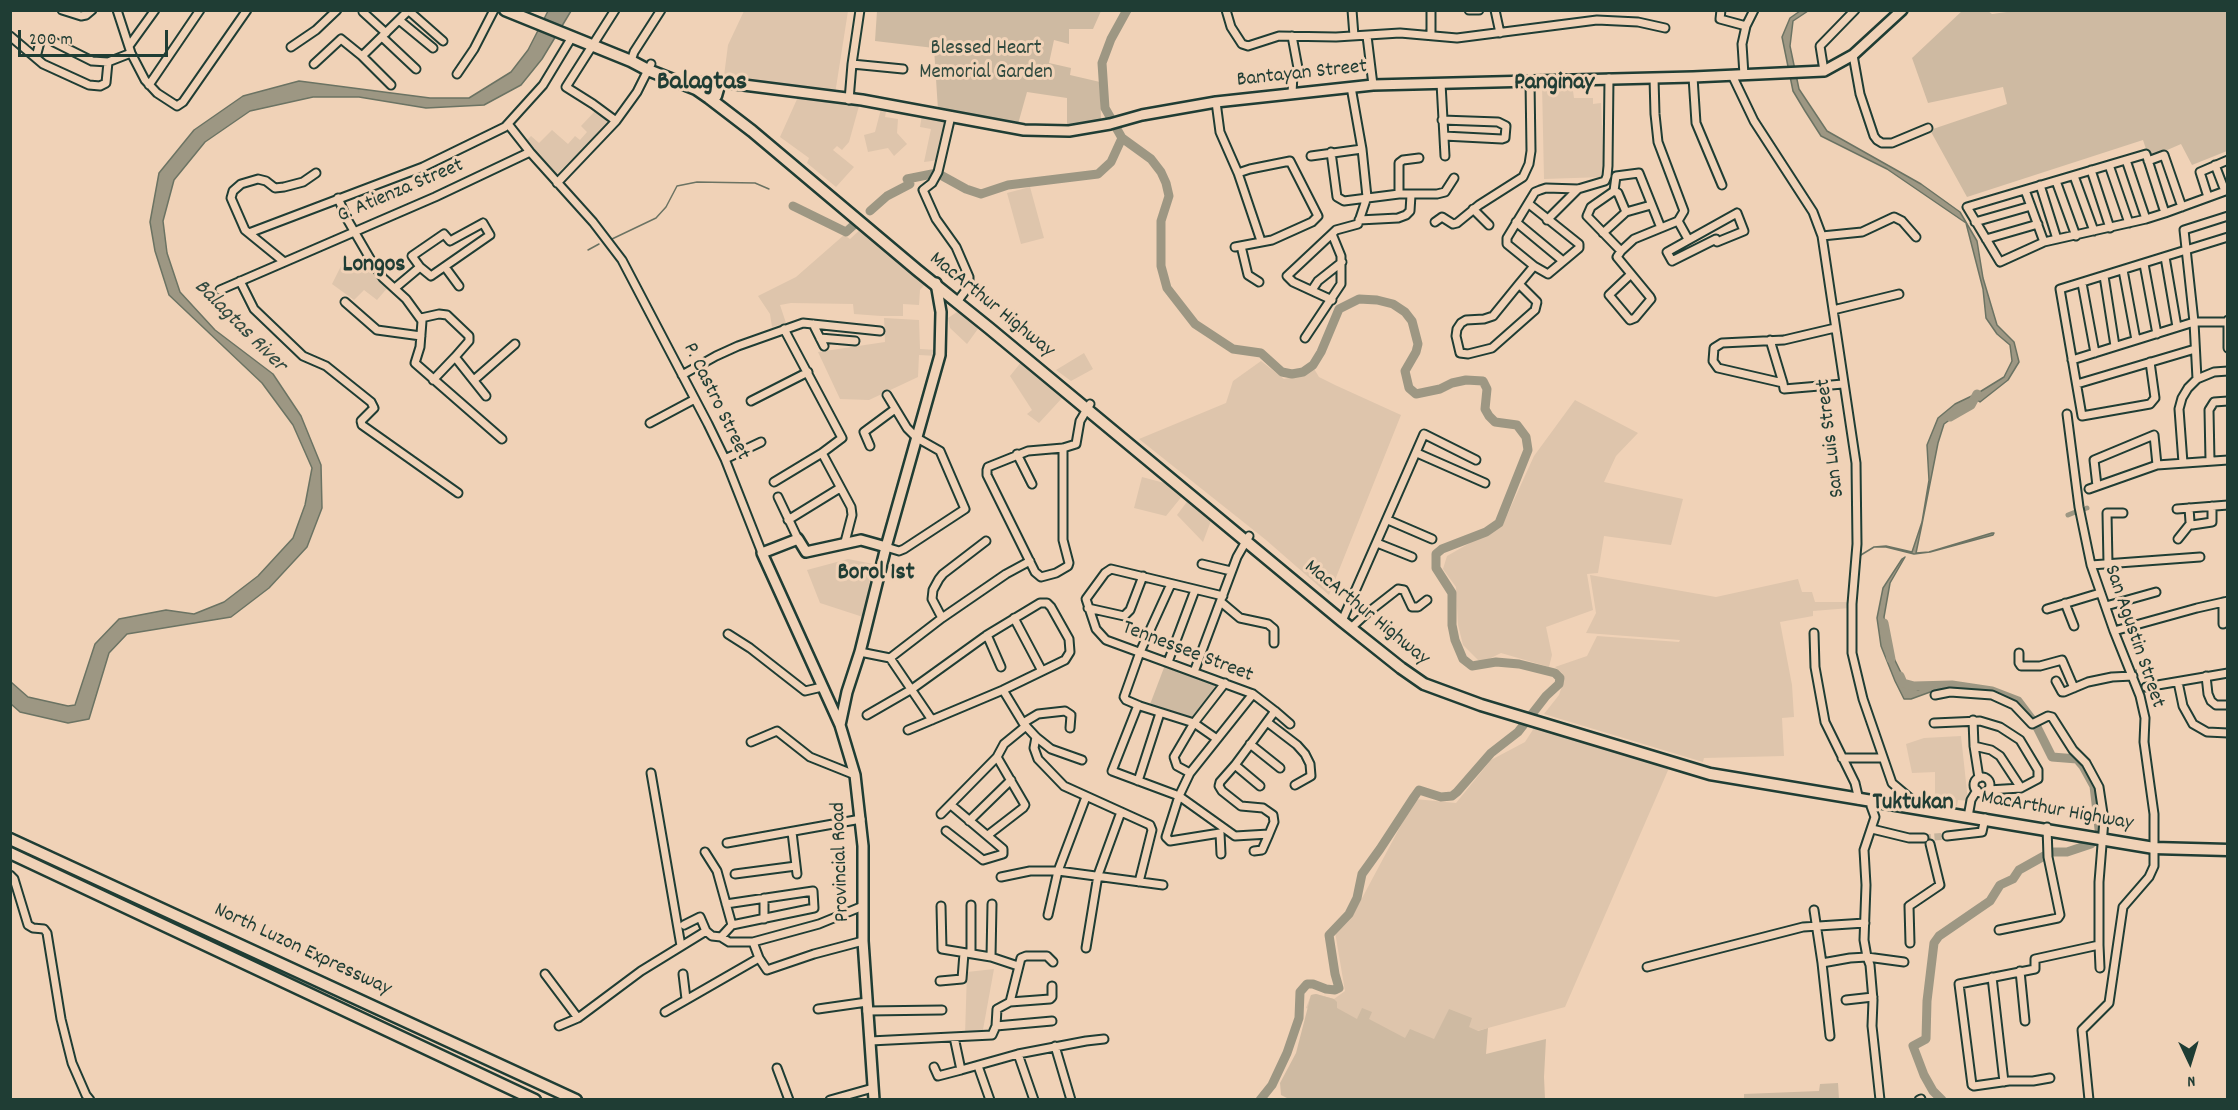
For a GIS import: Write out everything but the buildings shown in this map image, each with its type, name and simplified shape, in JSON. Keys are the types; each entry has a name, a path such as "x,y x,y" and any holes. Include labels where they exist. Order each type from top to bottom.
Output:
{"highway":[{"name":"MacArthur Highway","path":"505,10 697,86 716,96 936,283 1344,618 1398,666 1424,684 1452,696 1528,715 1710,774 2154,846 2228,850"},
{"path":"716,96 720,82"},
{"name":"MacArthur Highway","path":"697,86 859,218"},
{"name":"North Luzon Expressway","path":"10,839 576,1100"},
{"name":"MacArthur Highway","path":"2154,846 2228,845"},
{"name":"North Luzon Expressway","path":"10,853 535,1100"},
{"path":"399,1035 431,1056 518,1100"}],"main road":[{"name":"Bantayan Street","path":"697,86 720,82 951,116 1023,130 1069,131 1216,102 1373,85 1694,77 1824,71 1853,55 1902,10"},
{"name":"Provincial Road","path":"874,1100 863,941 864,866 861,819 855,775 840,725 886,547 940,355 941,312 936,283"},
{"path":"762,553 798,539 806,552 861,540 886,547"},
{"name":"P. Castro Street","path":"762,553 840,725"}],"street":[{"path":"62,10 81,16 92,10"},
{"path":"117,10 130,49 145,80 174,105 182,104 248,10"},
{"path":"54,42 92,61 108,62 130,49 155,10"},
{"path":"149,85 200,10"},
{"path":"291,47 316,30 337,10"},
{"path":"457,74 474,49 494,10"},
{"path":"615,10 566,87 616,122"},
{"path":"556,183 616,122 637,92 643,65 634,52 661,10"},
{"path":"849,100 860,10"},
{"path":"1226,10 1232,27 1245,46 1280,36 1367,36 1400,33 1457,38 1597,20 1638,22 1665,28"},
{"path":"1352,10 1354,36"},
{"path":"1431,10 1431,34"},
{"path":"1469,10 1479,10"},
{"path":"1495,10 1500,33"},
{"path":"1721,10 1720,19 1746,27"},
{"path":"1744,75 1742,44 1746,27 1754,10"},
{"path":"1824,71 1820,46 1855,10"},
{"path":"362,56 409,11 443,41"},
{"path":"363,12 416,69"},
{"path":"399,20 433,48"},
{"path":"10,36 56,71 89,85 100,86 106,83 108,62"},
{"path":"249,233 423,167 508,124 543,85 570,36"},
{"path":"1292,36 1298,68 1293,74 1292,94"},
{"path":"1367,36 1373,85"},
{"path":"314,64 341,39 391,85"},
{"path":"36,57 40,42"},
{"path":"1853,55 1860,94 1877,140 1882,143 1892,143 1928,128"},
{"path":"852,64 903,69"},
{"name":"San Luis Street","path":"1732,75 1754,121 1813,212 1822,236 1856,470 1857,544 1852,604 1852,653 1863,699 1892,783 1911,799 1911,806"},
{"path":"1694,77 1696,123 1722,185"},
{"path":"1529,204 1579,244 1579,248 1548,274 1534,266 1507,244 1507,238 1535,192 1540,189 1578,189 1605,181 1607,176 1609,78"},
{"path":"1632,274 1609,295 1630,320 1635,318 1651,300 1632,274 1618,260 1620,251 1634,239 1678,221 1684,211 1658,142 1654,114 1654,78"},
{"path":"1434,222 1442,217 1453,224 1458,223 1473,209 1523,177 1529,164 1532,137 1530,81"},
{"path":"1441,83 1445,156"},
{"path":"1332,300 1293,282 1287,276 1339,228 1357,225 1367,197 1362,149 1351,87"},
{"path":"1216,102 1220,132 1238,173 1261,241"},
{"path":"951,116 938,172 923,190 936,219 956,247 969,277 969,286 958,300"},
{"path":"1442,120 1498,122 1506,126 1505,138 1502,139 1444,136"},
{"name":"P. Castro Street","path":"508,124 556,183 593,222 622,260 725,459 762,553"},
{"path":"1311,156 1362,149"},
{"name":"G. Atienza Street","path":"220,290 354,230 435,197 530,152"},
{"path":"1331,152 1339,200 1400,194 1443,193 1454,178"},
{"path":"2165,213 2146,154 1967,207 2000,262 2044,242 2146,219 2165,213 2182,207 2226,190 2216,165"},
{"path":"2148,161 2164,155 2182,207"},
{"path":"1400,194 1399,163 1402,160 1419,158"},
{"path":"2126,160 2146,219"},
{"path":"2208,197 2199,172 2228,160"},
{"path":"1238,173 1290,161 1318,214 1312,222 1272,240 1238,246 1248,274 1259,282"},
{"path":"2109,165 2128,223"},
{"path":"2091,170 2110,228"},
{"path":"1620,251 1589,220 1587,212 1614,191 1616,177 1638,172 1661,228"},
{"path":"284,261 242,225 231,198 233,191 237,186 262,179 272,187 284,187 303,182 316,173"},
{"path":"2074,176 2094,231"},
{"path":"2056,181 2076,236"},
{"path":"2040,185 2057,239"},
{"path":"1547,220 1578,189"},
{"path":"2025,189 2044,242"},
{"path":"1614,191 1618,193 1626,212"},
{"path":"1359,220 1398,218 1406,215 1410,211 1411,195"},
{"path":"338,198 383,278 406,299 421,318 422,336 414,362 502,439"},
{"path":"1603,233 1626,212 1651,205"},
{"path":"1975,222 2031,206"},
{"path":"1473,209 1489,225"},
{"path":"1737,213 1744,231 1717,242 1716,239 1672,261 1667,252 1688,239 1737,213"},
{"path":"2197,378 2184,230 2228,216"},
{"path":"1822,236 1863,232 1894,217 1902,221 1916,237"},
{"path":"1678,221 1688,239"},
{"path":"1516,222 1563,261"},
{"path":"483,223 490,235 445,267 431,276 412,256 444,234 450,241 483,223"},
{"path":"1986,239 2038,224"},
{"path":"1305,338 1341,284 1342,262 1332,234"},
{"path":"2150,362 2155,398 2150,404 2082,416 2060,289 2228,237"},
{"path":"2165,257 2177,327"},
{"path":"1312,290 1318,281 1342,262"},
{"path":"2144,264 2157,334"},
{"path":"1519,284 1538,302 1538,308 1492,348 1468,354 1460,353 1456,336 1461,323 1492,316 1534,266"},
{"path":"395,288 420,267"},
{"path":"445,267 459,286"},
{"path":"2123,270 2136,340"},
{"path":"2104,276 2115,346"},
{"path":"240,281 254,309 303,356 323,364 372,402 374,408 361,420 362,425 458,493"},
{"path":"2082,283 2095,352"},
{"path":"1833,310 1899,294"},
{"path":"345,302 377,330 422,336"},
{"path":"421,318 439,314 447,315 470,336 469,342 433,380"},
{"path":"2072,360 2193,322 2227,322 2228,348"},
{"path":"682,375 716,356 803,323 879,331"},
{"path":"813,324 824,346"},
{"path":"1782,383 1718,368 1713,361 1714,348 1722,343 1784,340 1835,328"},
{"path":"774,482 841,440 842,435 784,329"},
{"path":"820,338 855,340"},
{"path":"1770,340 1784,389 1843,384"},
{"path":"474,380 515,344"},
{"path":"2077,384 2195,349"},
{"path":"455,357 486,396"},
{"path":"2183,463 2179,409 2188,388 2197,378 2214,372 2228,371"},
{"path":"751,401 808,372"},
{"path":"886,547 899,551 904,549 964,509 940,451 917,438 907,428 887,395"},
{"path":"650,423 694,399"},
{"path":"2210,461 2209,410 2214,402 2228,401"},
{"path":"1063,448 1063,540 1069,563 1056,573 1041,577 1035,572 987,475 988,467 1017,454 1076,444 1080,421 1088,407"},
{"path":"870,446 864,432 895,409"},
{"name":"San Agustin Street","path":"2067,414 2077,497 2091,565 2114,632 2133,676 2145,718 2144,742 2154,814 2152,872 2122,911 2109,1003 2082,1030 2089,1100"},
{"path":"1344,618 1424,434 1476,460"},
{"path":"2097,486 2094,460 2154,435 2157,465"},
{"path":"725,459 761,442"},
{"path":"822,453 852,511 845,542"},
{"path":"1417,453 1485,483"},
{"path":"1017,454 1032,484"},
{"path":"2089,489 2157,465 2228,460"},
{"path":"788,520 840,488"},
{"path":"778,496 798,539"},
{"path":"2177,509 2228,505"},
{"path":"2190,524 2212,522 2212,506"},
{"path":"2178,539 2190,524 2189,508"},
{"path":"2108,564 2107,513 2123,513"},
{"path":"1388,520 1432,539"},
{"path":"1194,672 1232,571 1247,539"},
{"path":"942,618 932,599 933,590 939,579 986,541"},
{"path":"1377,543 1412,557"},
{"path":"2091,565 2200,557"},
{"path":"890,658 942,618 1006,574 1030,561"},
{"path":"1202,564 1232,571"},
{"path":"1143,576 1127,615 1119,616 1088,608 1087,596 1108,570 1143,576 1222,599 1240,618 1268,624 1274,632 1274,643"},
{"path":"1172,584 1140,652 1124,697 1138,705 1194,723 1216,740"},
{"path":"1353,626 1398,589 1404,590 1412,608 1418,607 1427,600"},
{"path":"1168,662 1195,590"},
{"path":"2106,606 2156,592"},
{"path":"2048,609 2100,593"},
{"path":"867,715 912,689 1014,618 1044,602 1051,607 1069,639 1069,656 1065,660 1003,690 908,730"},
{"path":"2114,632 2225,602 2223,624"},
{"path":"2065,603 2074,626"},
{"name":"Tennessee Street","path":"1088,608 1100,636 1106,640 1253,694 1290,724"},
{"path":"1014,618 1042,671"},
{"path":"1814,633 1815,667 1825,722 1859,797"},
{"path":"728,634 750,648 805,691 822,687"},
{"path":"987,635 1001,667"},
{"path":"860,652 890,658 932,720"},
{"path":"2019,653 2021,666 2040,666 2062,660 2074,688"},
{"path":"2146,687 2228,673"},
{"path":"2056,681 2062,692 2088,682 2133,676"},
{"path":"2206,676 2211,701 2216,705 2228,705"},
{"path":"2178,681 2183,706 2193,723 2207,732 2228,733"},
{"path":"1190,773 1177,766 1174,757 1194,723 1225,683"},
{"path":"1003,690 1024,724 1036,737 1051,748 1082,760"},
{"path":"1935,695 1950,692 1992,695 2014,705 2030,724 2048,716 2052,717 2073,750 2094,774 2099,786 2103,809 2100,969"},
{"path":"1222,831 1170,841 1166,839 1179,796 1190,773 1253,694"},
{"path":"1138,705 1112,771 1179,796 1222,831 1238,837 1269,834"},
{"path":"941,814 997,757 1004,744 1038,714 1065,711 1071,715 1070,728"},
{"path":"1254,851 1262,850 1274,822 1273,815 1263,808 1241,806 1220,789 1220,782 1275,711"},
{"path":"1138,781 1160,713"},
{"path":"1973,720 1979,778"},
{"path":"1934,723 1973,720 2000,727 2020,740 2040,775 2021,788 1981,792 1977,790"},
{"path":"1267,722 1289,737 1305,754 1310,764 1311,776 1295,785"},
{"path":"751,742 777,731 810,757 855,775"},
{"path":"1036,737 1034,748 1038,759 1064,786 1151,826 1139,882"},
{"path":"1250,744 1280,768"},
{"path":"1974,746 1991,750 2000,756 2021,788"},
{"path":"988,835 1025,805 997,757"},
{"path":"1842,758 1883,758"},
{"path":"1235,765 1260,786"},
{"path":"651,773 681,946"},
{"path":"1968,815 1971,800 1977,790 1975,782 1984,777 1990,786 1988,790"},
{"path":"969,820 1011,780"},
{"path":"1048,915 1058,871 1086,797"},
{"path":"1872,800 1871,806 1875,817 1864,850 1864,940 1870,965 1873,997 1872,1026 1880,1100"},
{"path":"946,831 983,860 1003,854 1003,849 951,805"},
{"path":"1086,948 1098,875 1121,812"},
{"path":"1947,836 1982,832 1985,818"},
{"path":"727,843 861,819"},
{"path":"1999,930 2058,918 2060,915 2048,857 2047,828"},
{"path":"1872,829 1927,841 1940,885 1909,906 1910,943"},
{"path":"1221,854 1222,831"},
{"path":"792,832 797,874"},
{"path":"705,852 717,871 732,925"},
{"path":"735,874 796,866"},
{"path":"1001,877 1030,871 1058,871 1163,885"},
{"path":"10,875 14,879 27,925 44,929 47,933 72,1063 90,1100"},
{"path":"721,937 732,925 814,908 813,891 726,904"},
{"path":"764,898 764,919"},
{"path":"991,957 992,904"},
{"path":"940,981 962,979 967,953 971,905"},
{"path":"684,925 700,916 706,932 712,936 721,937 729,942 753,942 819,924 863,906"},
{"path":"941,906 942,949 991,957 1018,966"},
{"path":"1814,910 1830,1036"},
{"path":"1647,967 1781,932 1817,926 1865,923"},
{"path":"560,1026 578,1018 641,971 706,932"},
{"path":"753,942 767,970 863,941"},
{"path":"2049,1078 1972,1085 1959,984 2035,969 2035,958 2099,945"},
{"path":"1010,1002 1022,958 1047,956 1053,962"},
{"path":"1822,963 1867,957 1904,962"},
{"path":"664,1012 759,958"},
{"path":"2020,971 2025,1021"},
{"path":"545,974 578,1018"},
{"path":"683,974 686,999"},
{"path":"1992,977 2004,1082"},
{"path":"870,1041 992,1035 996,1026 997,1009 1010,1002 1050,999 1052,986"},
{"path":"1846,1000 1873,997"},
{"path":"818,1009 867,1006 942,1010"},
{"path":"996,1026 1052,1021"},
{"path":"954,1037 961,1070"},
{"path":"934,1067 938,1076 1018,1054 1104,1039"},
{"path":"1055,1046 1071,1100"},
{"path":"1018,1054 1034,1100"},
{"path":"978,1066 990,1100"},
{"path":"777,1068 789,1100"},
{"path":"830,1100 873,1088"}],"shaded area":[{"path":"548,11 571,11 542,59 521,85 484,105 426,108 359,97 313,97 250,111 205,142 174,180 163,221 167,253 180,292 215,330 273,374 301,416 321,465 322,508 307,547 269,588 231,617 127,634 109,653 89,719 68,723 20,712 11,704 11,682 28,697 68,706 75,705 95,644 119,619 166,610 194,614 224,602 258,576 293,538 305,505 312,468 293,425 262,383 169,295 155,251 150,222 159,173 194,130 243,96 299,81 430,98 469,98 511,72 528,50"},
{"path":"744,11 848,11 835,94 724,76 728,45"},
{"path":"1800,11 1808,11 1793,21 1790,46 1799,89 1827,131 1921,184 1960,212 1977,241 1983,278 1997,325 2014,342 2019,362 2008,380 1980,402 1977,400 1944,424 1938,443 1916,553 1929,552 1994,533 1993,535 1930,552 1914,554 1886,547 1874,547 1886,546 1912,552 1922,522 1929,480 1927,445 1938,418 1955,404 2004,377 2012,361 2010,345 1997,334 1986,318 1983,289 1966,223 1887,169 1821,136 1805,111 1793,91 1782,37 1790,18"},
{"path":"1542,84 1572,84 1574,98 1593,98 1593,104 1601,103 1604,177 1544,179"},
{"path":"798,97 859,106 849,142 842,150 837,146 833,150 854,167 836,187 807,163 809,158 780,137"},
{"path":"882,105 887,106 885,117 898,119 897,133 907,144 894,156 888,148 868,152 864,135 875,132"},
{"path":"597,109 610,122 554,177 524,143 531,136 539,143 552,130 568,144 575,136 580,140 587,132 581,126"},
{"path":"922,115 948,119 940,160 924,162 931,129 920,127"},
{"path":"1030,187 1044,238 1021,244 1007,193"},
{"path":"864,226 927,282 920,290 919,305 903,304 903,316 881,316 854,314 853,304 791,303 780,305 786,323 772,327 770,314 758,296 796,277 844,235 850,239"},
{"path":"366,255 389,286 377,300 364,290 354,300 332,284 341,266"},
{"path":"960,310 980,326 967,344 950,328 948,318"},
{"path":"884,318 919,320 920,349 937,350 937,356 919,355 918,377 869,400 840,399 818,352 885,342"},
{"path":"1084,353 1093,369 1071,381 1056,370"},
{"path":"1022,361 1063,397 1039,423 1027,414 1032,410 1010,376"},
{"path":"1261,361 1284,379 1297,376 1313,367 1319,377 1401,415 1329,595 1266,540 1139,439 1226,403 1233,381"},
{"path":"1575,400 1638,433 1616,456 1604,482 1683,499 1671,545 1604,536 1598,573 1587,574 1593,610 1546,627 1552,655 1549,667 1501,653 1481,663 1463,645 1458,625 1456,587 1443,569 1447,556 1503,524 1534,456"},
{"path":"1142,477 1172,485 1183,495 1166,516 1134,508"},
{"path":"1189,499 1212,518 1203,542 1177,515"},
{"path":"1905,557 1890,583 1884,617 1887,644 1907,685 1918,690 1931,684 1933,691 1911,699 1904,699 1895,681 1881,646 1877,618 1883,588"},
{"path":"848,559 873,564 863,617 820,603 807,570"},
{"path":"1590,575 1716,597 1798,579 1802,592 1812,592 1815,602 1849,602 1850,608 1813,611 1813,616 1780,622 1792,685 1794,717 1782,718 1784,756 1704,758 1703,762 1544,714 1559,695 1564,680 1562,673 1555,667 1587,656 1597,636 1679,642 1680,640 1586,633 1596,613"},
{"path":"1536,725 1669,768 1565,1007 1422,1046 1306,1008 1311,995 1316,994 1334,999 1345,991 1335,932 1353,915 1415,799 1456,803 1491,760 1525,742"},
{"path":"1961,736 1968,801 1958,800 1957,806 1935,804 1935,772 1912,773 1906,744 1924,738"},
{"path":"994,969 982,1035 965,1035 967,972"}],"green space":[{"path":"2022,10 2227,11 2227,151 2192,165 2181,144 2149,158 2143,140 1967,197 1930,130 2007,104 2003,87 1928,103 1912,58 1962,11 1988,11 1992,14"},
{"name":"Blessed Heart Memorial Garden","path":"877,11 1101,11 1093,29 1069,29 1069,44 1054,40 1049,63 1071,68 1070,75 1100,82 1101,121 1067,125 1067,98 1027,92 1018,124 938,110 934,48 875,41"},
{"path":"1165,665 1217,683 1192,722 1149,707"},
{"path":"1316,994 1334,999 1337,1002 1337,1008 1357,1019 1362,1008 1372,1012 1369,1019 1405,1038 1410,1029 1434,1039 1449,1009 1472,1018 1469,1027 1478,1031 1488,1028 1486,1054 1546,1039 1545,1099 1289,1099 1281,1095 1280,1083 1296,1053 1311,995"},
{"path":"1838,1083 1839,1099 1744,1099 1744,1094 1819,1091 1820,1084"}],"waterway":[{"path":"1127,10 1111,39 1102,63 1105,108 1122,138 1151,159 1166,183 1169,196 1161,221 1161,266 1167,288 1195,324 1233,349 1261,353 1282,372 1292,374 1303,372 1313,365 1339,309 1359,299 1393,304 1405,312 1412,321 1418,344 1405,371 1409,388 1416,394 1466,380 1483,381 1487,389 1485,409 1489,416 1495,422 1517,425 1526,437 1528,450 1499,523 1486,532 1442,549 1436,554 1436,568 1452,593 1452,625 1463,659 1472,666 1496,662 1519,664 1555,673 1560,678 1559,684 1546,696 1518,732 1491,753 1457,792 1452,796 1441,797 1419,790 1414,797 1362,874 1357,898 1349,914 1329,935 1339,988 1326,989 1307,984 1300,992 1299,1018 1287,1053 1272,1085 1260,1100"},
{"path":"870,211 887,196 910,184 907,179 937,173 966,189 981,194 1008,185 1098,174 1111,162 1122,138"},
{"path":"612,239 656,218 666,207 677,186 697,182 755,183 769,189"},
{"path":"793,206 846,232 856,223"},
{"path":"588,250 599,244"},
{"path":"1950,417 1971,405 1977,394"},
{"path":"2068,515 2078,511"},
{"path":"1884,623 1891,659"},
{"path":"2136,670 2137,680"},
{"path":"1900,676 1903,683 1914,686 1952,685 1992,691 2018,701 2036,725 2052,757 2077,759 2083,766 2094,786 2099,829"},
{"path":"2144,699 2147,711"},
{"path":"2148,725 2149,756"},
{"path":"2154,791 2157,813"},
{"path":"2052,852 2067,852 2091,844"},
{"path":"1942,1100 1933,1091 1924,1075 1913,1046 1926,1039 1927,1001 1934,943 1939,936 1990,901 2000,885 2013,879 2019,870 2044,856"}],"tunnel":[{"path":"1924,838 1947,836"}],"district":[{"name":"Balagtas","path":"702,84"},
{"name":"Panginay","path":"1554,85"},
{"name":"Longos","path":"374,267"},
{"name":"Borol 1st","path":"876,575"},
{"name":"Tuktukan","path":"1913,805"}],"water label":[{"name":"Balagtas River","path":"239,327"}]}
